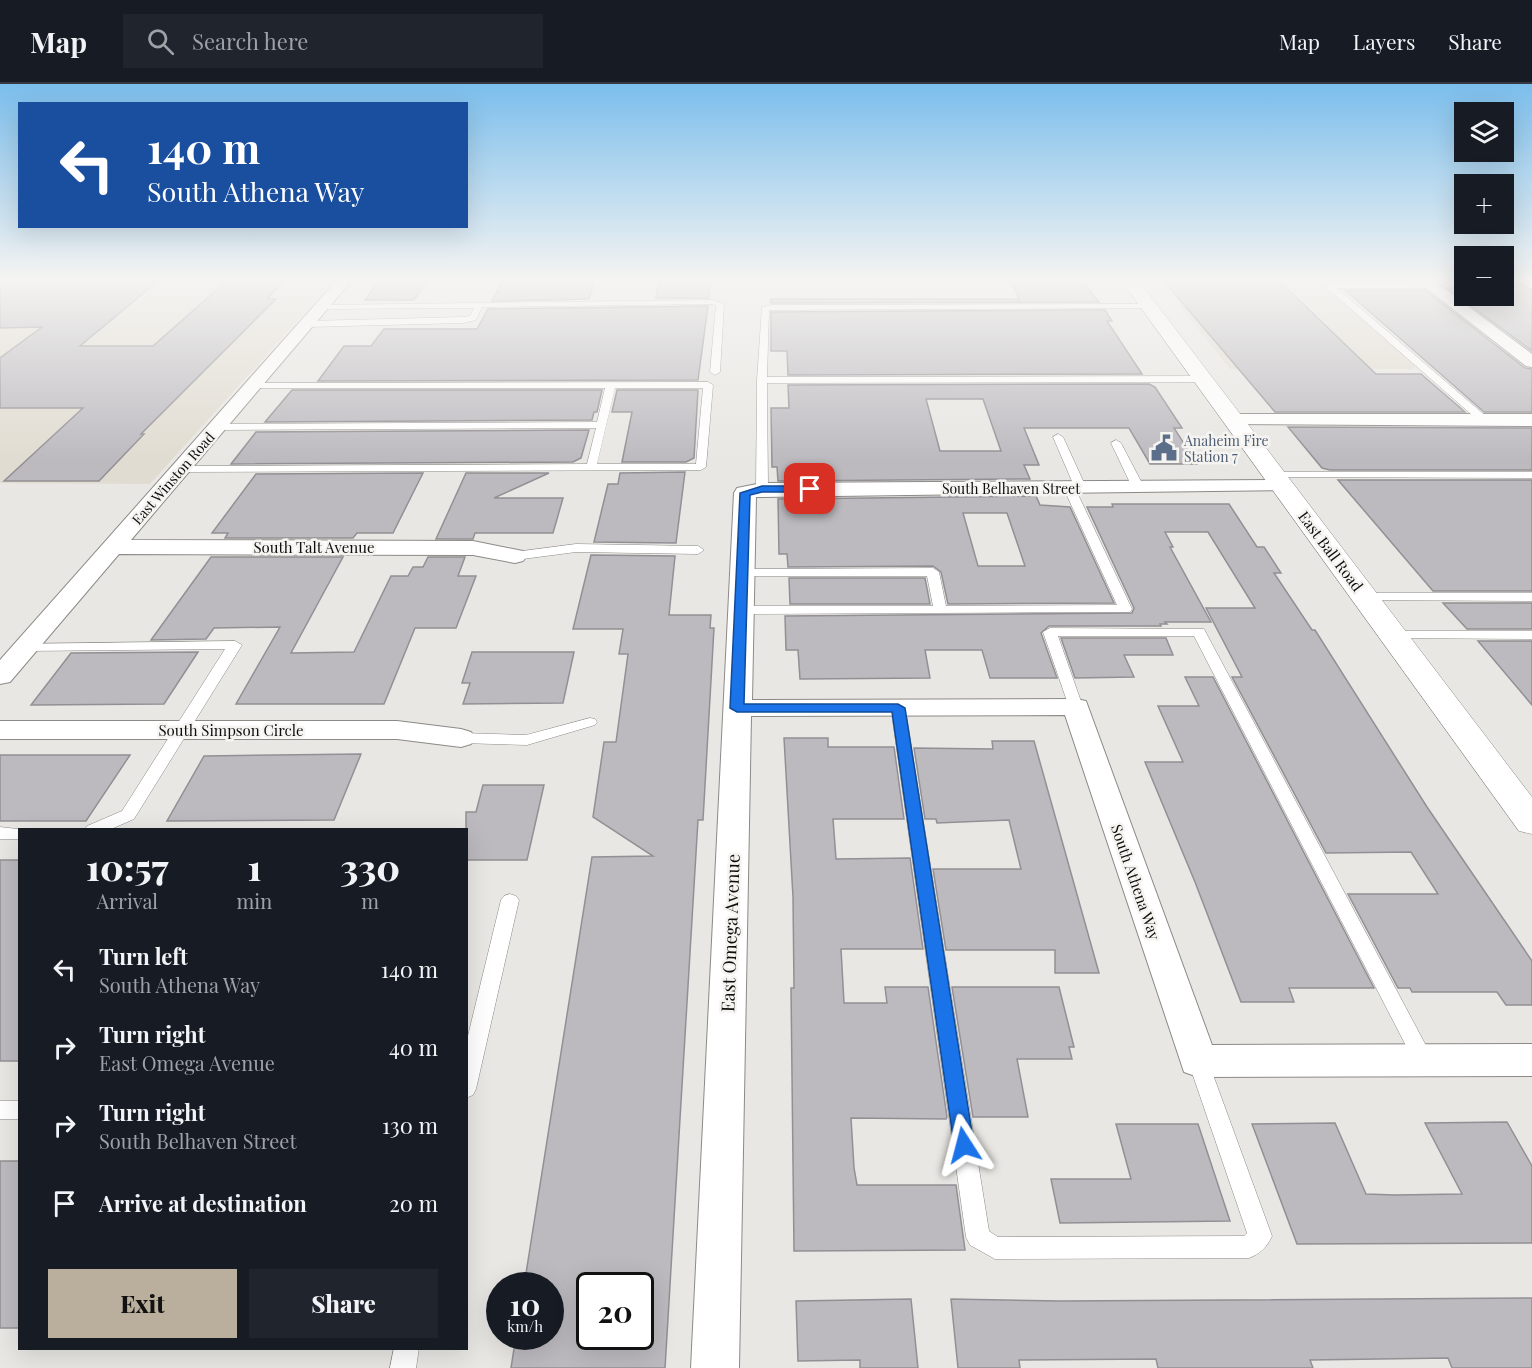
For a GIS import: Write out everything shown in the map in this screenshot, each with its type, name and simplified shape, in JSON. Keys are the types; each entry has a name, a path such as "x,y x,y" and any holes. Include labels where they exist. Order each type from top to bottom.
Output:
{"main road":[{"name":"East Ball Road","path":"1174,340 1532,822"}],"street":[{"name":"East Winston Road","path":"0,676 294,340"},
{"path":"1503,340 1532,362"},
{"path":"1234,420 1532,420"},
{"name":"South Belhaven Street","path":"753,493 1138,487 1278,481"},
{"name":"East Omega Avenue","path":"715,1368 740,610 742,573 753,493"},
{"name":"South Talt Avenue","path":"113,547 473,548 515,556"},
{"path":"737,708 1076,707"},
{"name":"South Athena Way","path":"1076,707 1198,1061"},
{"name":"South Simpson Circle","path":"0,730 396,730 461,738"},
{"path":"1198,1061 1532,1060"}],"lane":[{"path":"715,372 717,340"},
{"path":"753,493 764,340"},
{"path":"1392,340 1484,420"},
{"path":"762,380 1203,379"},
{"path":"591,468 611,385"},
{"path":"181,469 701,467 708,385 254,386"},
{"path":"218,427 602,424"},
{"path":"740,610 1125,609 1074,487 1058,436"},
{"path":"1116,443 1138,487"},
{"path":"1278,481 1532,475"},
{"path":"515,556 576,548 698,550"},
{"path":"742,573 933,572 940,609"},
{"path":"1365,597 1532,597"},
{"path":"1076,707 1050,632 1199,632 1424,1060"},
{"path":"1393,635 1532,635"},
{"path":"26,647 235,645 128,815 98,828"},
{"path":"898,708 978,1237 995,1248 1249,1247 1255,1243 1260,1236 1198,1061"},
{"path":"461,738 527,740 590,722"},
{"path":"0,833 18,833"},
{"path":"468,1080 510,900"},
{"path":"0,1110 18,1110"},
{"path":"403,1368 407,1350"}],"shaded area":[{"path":"0,340 280,340 150,484 0,483"},
{"path":"1207,340 1386,340 1416,366 1413,369 1230,369"}],"building":[{"path":"24,340 87,340 80,346 153,346 160,340 235,340 141,434 144,434 99,481 4,481 83,408 0,408 0,358"},
{"path":"376,340 703,340 698,380 318,381 344,346 371,346"},
{"path":"771,340 1119,340 1142,374 788,375 787,351 771,351"},
{"path":"1214,340 1340,340 1376,374 1421,374 1465,412 1275,412"},
{"path":"1402,340 1489,340 1525,368 1532,369 1532,412 1484,412"},
{"path":"1517,340 1532,340 1532,351"},
{"path":"1149,384 1155,387 1182,428 1174,428 1197,464 1150,464 1129,428 1024,428 1039,465 1024,465 1030,479 778,481 777,467 772,467 771,408 789,408 788,385","holes":["926,399 983,399 1001,451 940,451"]},
{"path":"292,390 602,390 597,412 594,412 592,420 265,422"},
{"path":"617,390 698,390 694,458 686,462 622,462 632,412 612,412"},
{"path":"1288,427 1532,428 1532,470 1330,470 1322,468"},
{"path":"589,430 581,458 573,462 231,464 256,432"},
{"path":"685,472 676,543 594,542 608,484 618,484 620,473"},
{"path":"423,473 393,533 357,533 353,538 225,538 228,533 212,533 256,474"},
{"path":"466,473 549,473 494,498 563,498 553,533 475,533 473,539 436,539"},
{"path":"1338,480 1532,480 1532,591 1433,591"},
{"path":"1036,496 1040,505 1070,507 1114,603 948,604 941,572 933,566 788,567 787,554 779,554 778,499","holes":["963,513 1007,513 1025,566 978,566"]},
{"path":"1112,504 1229,504 1257,547 1264,547 1281,573 1274,573 1312,630 1315,630 1427,807 1532,961 1532,1005 1506,1005 1497,992 1412,992 1410,988 1398,988 1348,894 1438,894 1411,852 1326,853 1232,677 1242,677 1206,608 1255,608 1208,532 1165,532 1173,547 1170,547 1211,622 1165,622 1167,624 1160,624 1161,626 1049,626 1041,633 1057,678 990,678 982,650 925,650 930,678 800,679 798,650 786,650 785,616 1132,613 1134,608 1087,507 1113,507"},
{"path":"591,555 675,556 669,615 711,615 710,628 714,628 703,820 698,820 665,1368 511,1368 514,1350 564,1350 564,1272 526,1272 592,857 653,856 593,817 604,742 616,742 628,654 619,654 623,629 573,629"},
{"path":"211,557 343,557 291,653 354,652 391,576 408,576 413,567 423,567 428,557 465,557 458,576 476,576 456,628 415,628 384,704 236,704 280,627 214,628 206,639 151,640"},
{"path":"789,578 925,578 930,604 790,604"},
{"path":"1443,603 1532,603 1532,629 1467,629"},
{"path":"1061,638 1166,638 1173,655 1124,655 1134,677 1075,678"},
{"path":"1478,641 1532,641 1532,705"},
{"path":"198,652 164,704 31,705 71,653"},
{"path":"472,652 574,652 563,703 463,704 470,683 462,683"},
{"path":"1185,677 1213,677 1374,988 1289,988 1294,1002 1241,1002 1195,882 1145,762 1183,762 1158,706 1199,706"},
{"path":"784,738 828,738 828,747 894,747 904,819 833,819 836,859 910,858 923,949 841,949 844,1003 887,1003 885,987 928,987 947,1117 946,1119 851,1118 854,1168 857,1185 956,1185 965,1250 794,1251 791,988 794,988 793,897"},
{"path":"992,741 1034,741 1099,973 1055,973 1055,950 946,950 933,869 1021,869 1009,820 937,823 936,819 925,819 914,748 993,749"},
{"path":"361,754 334,820 167,821 204,756"},
{"path":"0,755 130,755 86,821 0,821"},
{"path":"483,785 544,785 527,860 468,860 466,812 476,812"},
{"path":"0,860 18,860 18,1061 0,1061"},
{"path":"952,987 1059,987 1074,1047 1069,1047 1072,1059 1017,1059 1028,1117 973,1117"},
{"path":"1507,1122 1532,1166 1532,1243 1297,1244 1252,1124 1335,1123 1366,1194 1395,1195 1462,1194 1425,1123"},
{"path":"1116,1124 1198,1124 1230,1221 1060,1223 1051,1179 1131,1179"},
{"path":"0,1161 18,1161 18,1328 0,1328"},
{"path":"1532,1298 1532,1368 1452,1368 1448,1358 1310,1360 1313,1368 1158,1368 1156,1359 1019,1360 1020,1368 958,1368 951,1299 1060,1301"},
{"path":"911,1299 918,1368 860,1368 860,1360 798,1361 796,1301"}],"place":[{"name":"Anaheim Fire Station 7","path":"1164,448"}],"route":[{"path":"810,489 752,489 745,493 737,708 898,708 964,1145"}]}
